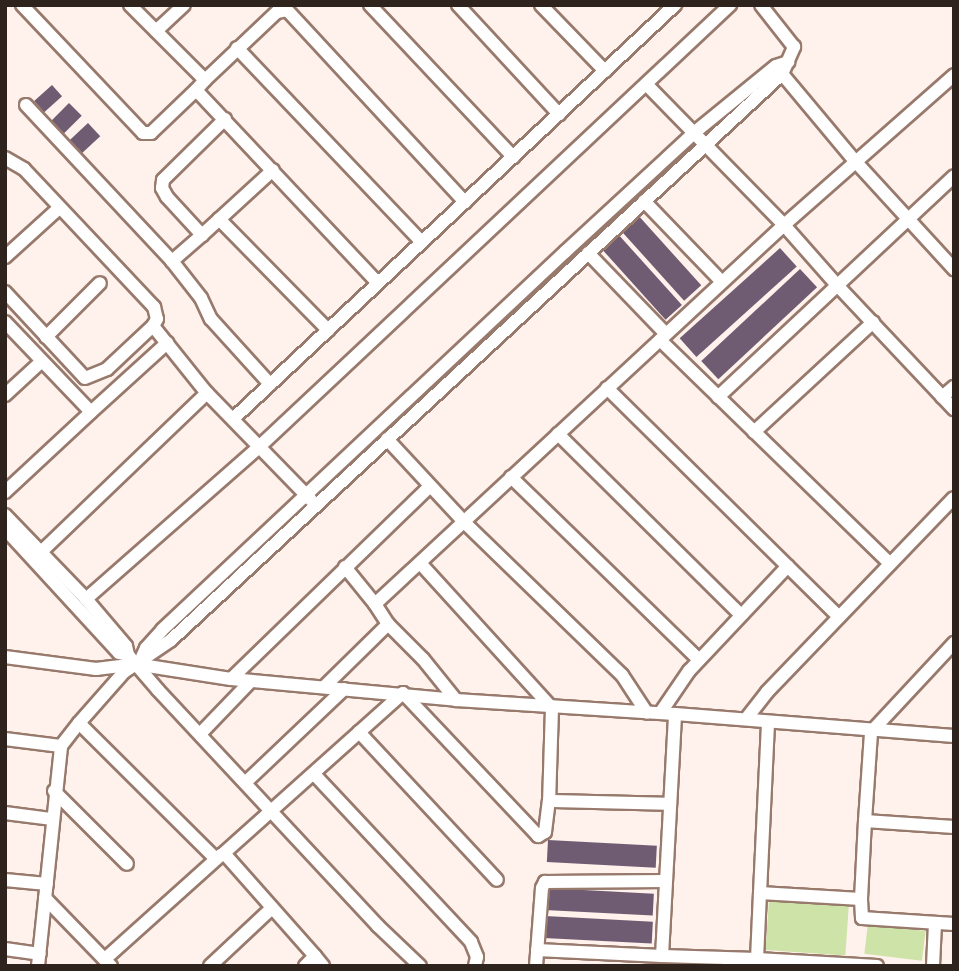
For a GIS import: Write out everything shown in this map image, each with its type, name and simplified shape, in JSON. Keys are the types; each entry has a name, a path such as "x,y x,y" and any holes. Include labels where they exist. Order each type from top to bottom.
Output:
{"street":[{"path":"22,5 143,134 152,133 237,48 277,12 287,10 465,202"},
{"path":"130,5 205,80"},
{"path":"156,31 184,5"},
{"path":"369,5 513,157"},
{"path":"458,5 559,114"},
{"path":"541,5 605,71"},
{"path":"233,419 675,5"},
{"path":"86,599 260,446 730,5"},
{"path":"7,656 96,669 154,654 644,201 782,68 794,47 761,5"},
{"path":"237,48 422,242"},
{"path":"5,949 39,960 51,819 61,746 135,659 162,630 695,132 782,68"},
{"path":"782,68 855,162 954,269"},
{"path":"375,604 722,282 954,75"},
{"path":"646,84 785,225 835,284 954,409"},
{"path":"196,90 378,283"},
{"path":"26,105 173,261 201,298 211,319 270,384"},
{"path":"202,235 167,197 162,188 163,180 225,119"},
{"path":"5,158 24,169 155,307 157,319 153,326 107,369 85,378 5,292"},
{"path":"173,261 273,170"},
{"path":"718,397 835,284 954,176"},
{"path":"644,201 722,282"},
{"path":"5,257 59,208"},
{"path":"219,219 328,330"},
{"path":"588,253 718,397 890,564"},
{"path":"46,337 100,284"},
{"path":"5,322 91,412"},
{"path":"754,432 873,322"},
{"path":"153,326 207,393 316,505"},
{"path":"5,492 167,343"},
{"path":"5,395 42,361"},
{"path":"942,397 954,387"},
{"path":"607,388 839,617"},
{"path":"41,552 207,393"},
{"path":"558,434 741,615"},
{"path":"387,439 464,522 622,675 647,713"},
{"path":"512,477 699,660"},
{"path":"231,679 430,486"},
{"path":"746,719 767,692 954,498"},
{"path":"5,515 86,599 200,734 378,926 420,966"},
{"path":"5,529 119,653 135,659 231,679 402,693 456,701 662,712 872,732 954,736"},
{"path":"402,693 538,836 545,832 549,801 552,708 420,563"},
{"path":"662,712 699,660 788,566"},
{"path":"345,567 388,624 423,659 456,701"},
{"path":"324,687 388,624"},
{"path":"954,643 872,732 861,900 862,918 954,924"},
{"path":"200,734 251,681"},
{"path":"246,782 344,689"},
{"path":"45,898 108,962 220,856 274,811 402,693"},
{"path":"662,956 676,714"},
{"path":"757,959 768,722"},
{"path":"79,723 272,908 319,961 305,966"},
{"path":"359,733 497,880"},
{"path":"5,738 61,746"},
{"path":"314,774 471,942 477,957 475,966"},
{"path":"54,791 127,864"},
{"path":"549,801 670,804"},
{"path":"5,813 51,819"},
{"path":"865,821 954,827"},
{"path":"5,880 47,884"},
{"path":"536,966 542,888 545,882 666,881"},
{"path":"760,893 861,900"},
{"path":"210,966 272,908"},
{"path":"933,966 935,923"},
{"path":"537,950 662,956 715,962 757,959 877,966"}],"green space":[{"path":"769,900 849,906 845,955 766,950"},
{"path":"868,924 926,931 922,961 864,954"}],"building":[{"path":"52,85 62,96 44,112 34,101"},
{"path":"69,103 82,116 63,134 51,121"},
{"path":"88,123 100,136 81,155 68,141"},
{"path":"637,214 701,285 684,301 620,229"},
{"path":"617,233 682,305 666,320 601,248"},
{"path":"780,248 797,267 696,357 680,338"},
{"path":"800,269 817,287 718,379 701,361"},
{"path":"548,840 657,846 656,868 547,862"},
{"path":"546,888 654,894 653,916 545,910"},
{"path":"545,916 653,922 652,944 544,938"}]}
